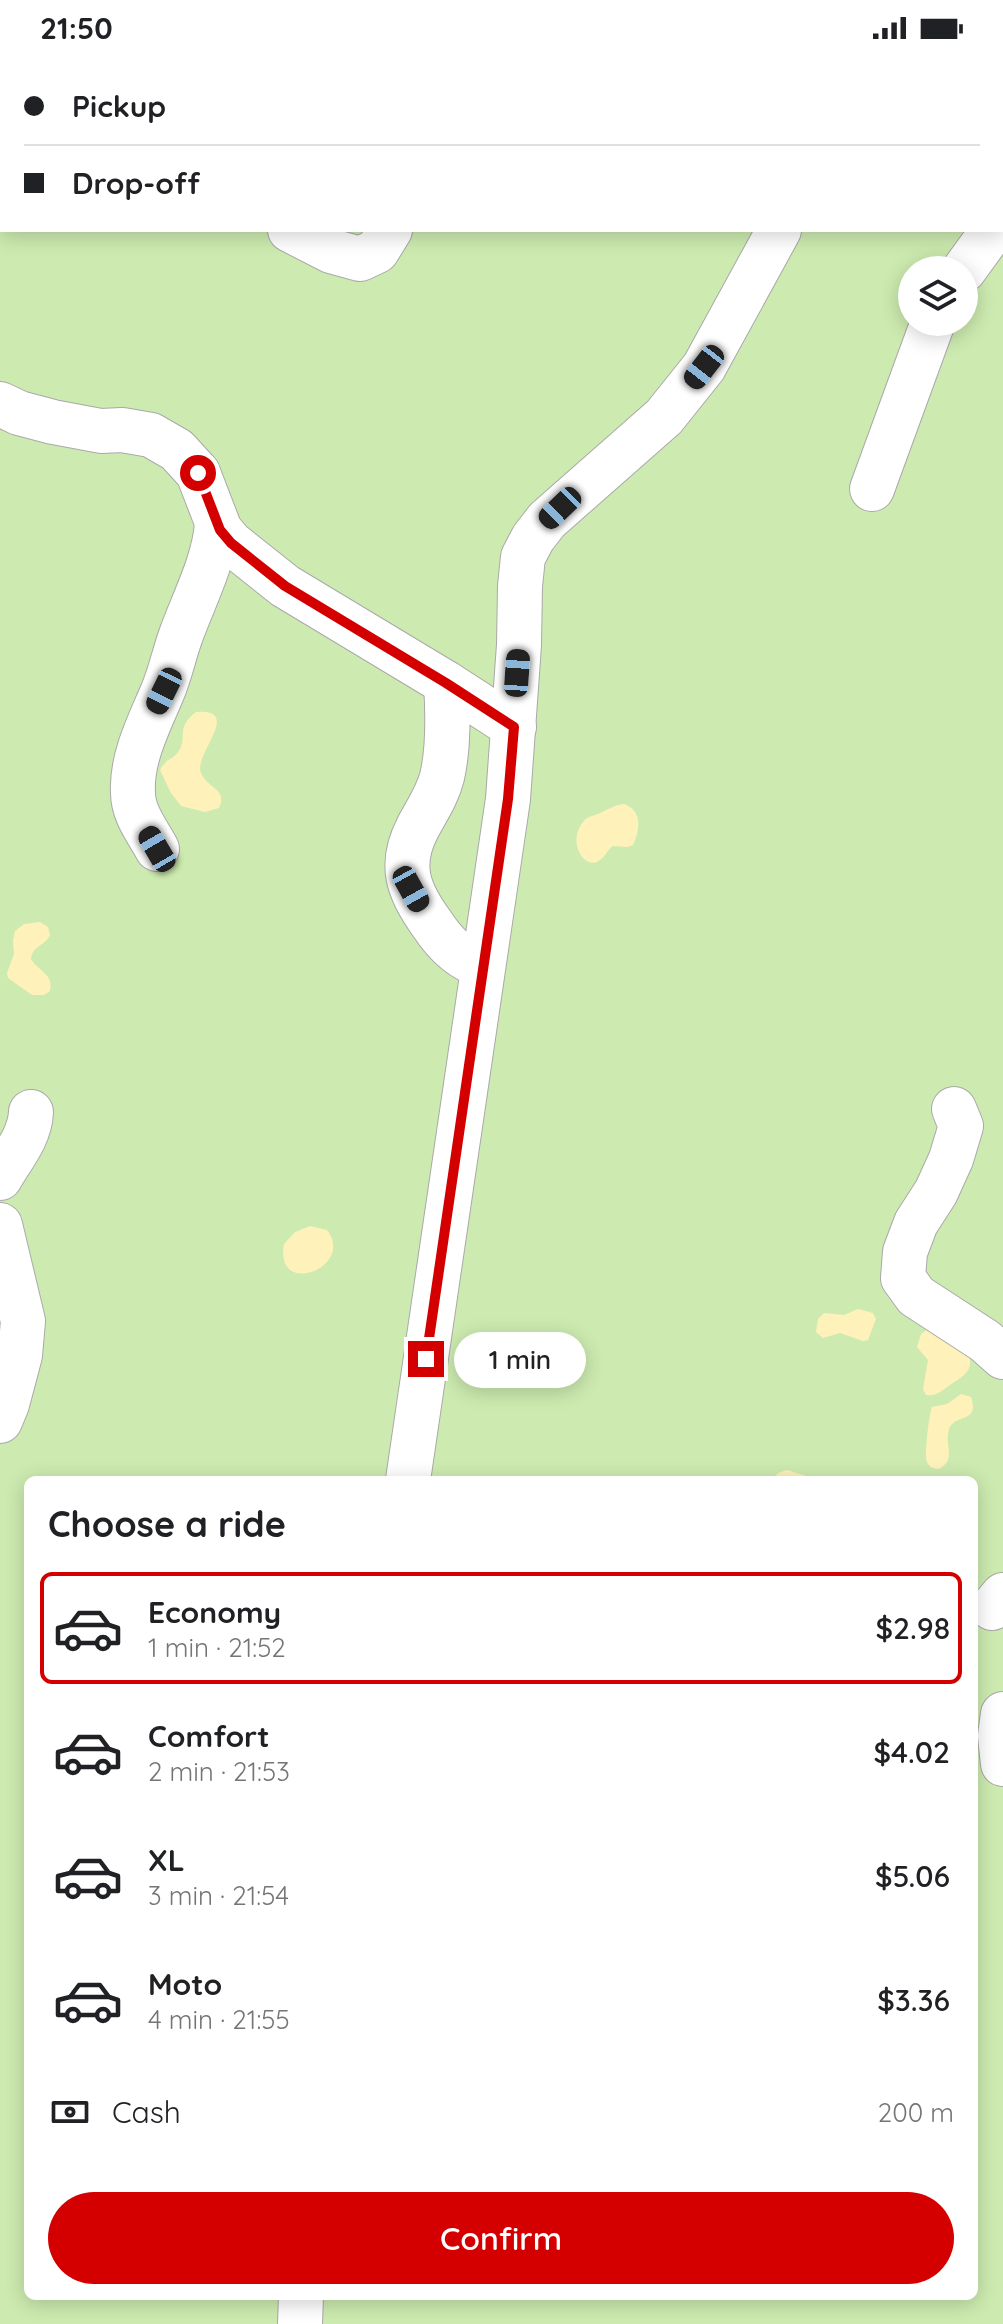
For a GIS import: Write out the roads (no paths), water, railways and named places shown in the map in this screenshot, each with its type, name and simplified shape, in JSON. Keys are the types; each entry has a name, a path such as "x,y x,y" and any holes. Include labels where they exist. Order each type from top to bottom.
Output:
{"lane":[{"path":"294,232 331,251 360,259 377,251 389,232"},
{"path":"409,1476 508,799 523,557 547,520 664,417 704,367 778,232"},
{"path":"974,256 992,232"},
{"path":"872,489 928,336"},
{"path":"0,404 19,413 53,422 101,431 122,430 151,435 177,450 198,473 217,524 231,543 285,586 514,727"},
{"path":"157,849 137,814 133,793 136,768 142,741 164,691 172,660 215,544 217,524"},
{"path":"446,683 442,776 433,803 410,846 406,866 411,889 446,945 471,962 483,966"},
{"path":"954,1109 961,1126 936,1192 916,1223 905,1252 903,1278 916,1296 985,1341 1003,1357"},
{"path":"0,1178 27,1134 31,1112"},
{"path":"0,1225 23,1321 20,1355 0,1421"},
{"path":"1003,1714 1000,1736 1003,1764"},
{"path":"300,2324 301,2300"}]}
